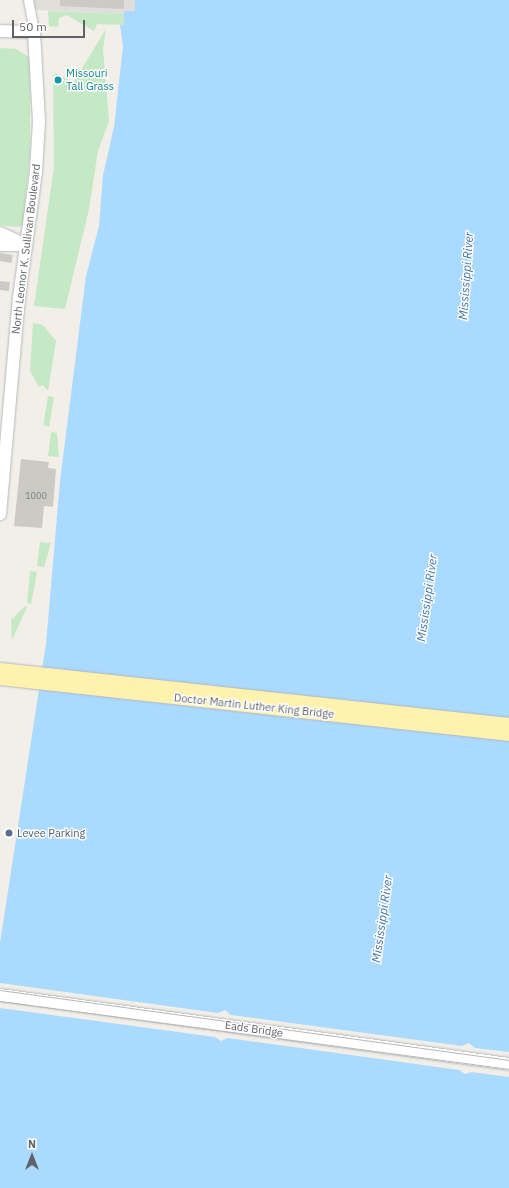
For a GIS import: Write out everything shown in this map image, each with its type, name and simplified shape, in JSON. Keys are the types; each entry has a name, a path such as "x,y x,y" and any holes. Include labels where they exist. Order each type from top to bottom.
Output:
{"main road":[{"name":"Doctor Martin Luther King Bridge","path":"0,669 509,724"},
{"name":"Doctor Martin Luther King Bridge","path":"0,678 509,734"}],"street":[{"path":"0,31 34,32 28,0"},
{"name":"North Leonor K. Sullivan Boulevard","path":"0,514 26,245 38,150 34,32"},
{"path":"0,233 26,245"},
{"path":"0,245 26,245"},
{"name":"Eads Bridge","path":"0,995 509,1064"}],"shaded area":[{"path":"34,0 135,0 135,11 124,11 124,14 35,10"}],"green space":[{"path":"48,11 124,14 124,25 97,24 94,31 67,15 59,18 58,27 49,26"},
{"path":"106,29 103,49 109,121 98,151 89,209 65,309 34,306 54,167 53,75 57,73 73,83"},
{"path":"0,48 16,49 30,58 30,152 23,225 18,227 0,225"},
{"path":"33,323 43,325 56,341 48,391 43,385 39,387 30,371"},
{"path":"48,396 54,397 49,427 43,426"},
{"path":"51,432 57,433 59,457 48,456"},
{"path":"40,542 51,543 44,567 37,566"},
{"path":"30,571 37,572 31,604 27,603"},
{"path":"25,606 27,607 12,640 11,620"}],"water":[{"name":"Mississippi River","path":"135,0 509,0 509,1188 0,1188 0,943 46,644 60,481 86,276 99,226 103,175 114,127 123,46 120,25 124,25 124,11 135,11"}],"pier":[{"path":"0,983 218,1013 225,1010 231,1015 462,1046 469,1043 475,1048 509,1052 509,1077 472,1072 465,1074 459,1070 228,1038 221,1041 215,1037 0,1008"}],"building":[{"path":"60,0 124,0 124,9 60,6"},
{"path":"0,253 13,255 12,263 0,261"},
{"path":"0,281 10,282 9,291 0,290"},
{"path":"21,459 49,462 48,468 56,469 53,507 44,506 42,528 14,526"}],"tram line":[{"path":"0,990 509,1060"},
{"path":"0,1001 509,1069"}],"place":[{"name":"Missouri Tall Grass","path":"58,80"},
{"name":"Levee Parking","path":"9,833"}]}
